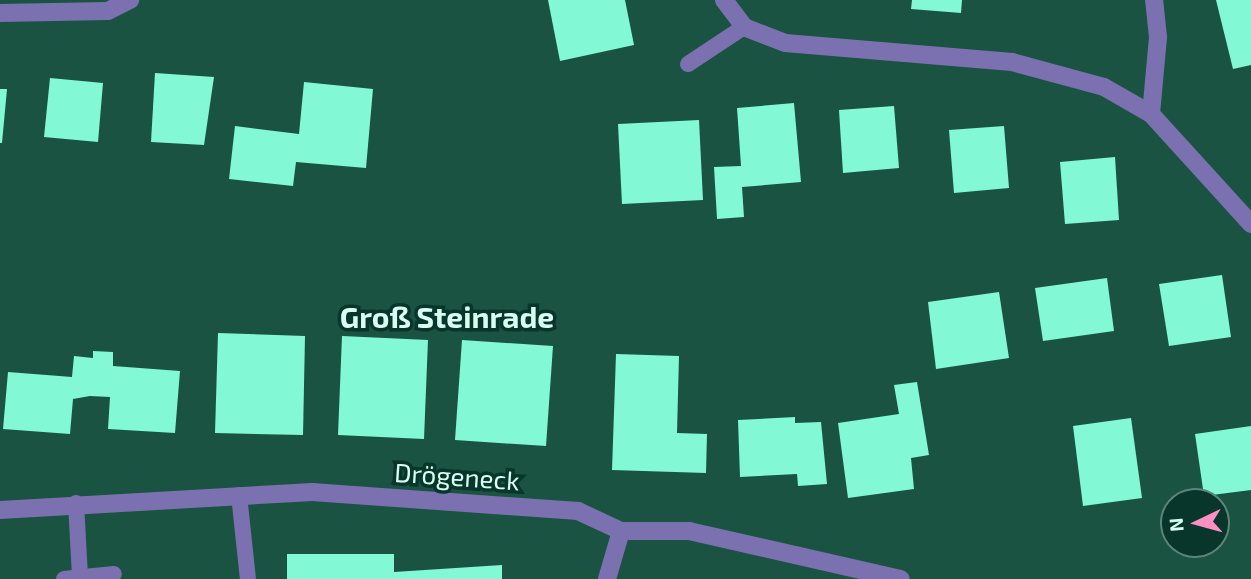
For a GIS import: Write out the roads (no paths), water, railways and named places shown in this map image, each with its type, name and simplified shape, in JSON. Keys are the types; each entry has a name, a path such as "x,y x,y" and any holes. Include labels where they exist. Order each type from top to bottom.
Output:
{"street":[{"path":"0,13 108,11 130,0"},
{"path":"724,0 744,27 785,43 1053,70 1104,87 1151,114 1251,224"},
{"path":"1151,114 1158,37 1154,0"},
{"name":"Drögeneck","path":"0,510 76,503 312,492 578,511 621,531 689,531 901,579"},
{"path":"607,579 621,531"}],"lane":[{"path":"688,64 728,44 744,27"},
{"path":"239,495 248,579"},
{"path":"76,503 72,578 114,574"}],"district":[{"name":"Groß Steinrade","path":"447,316"}]}
